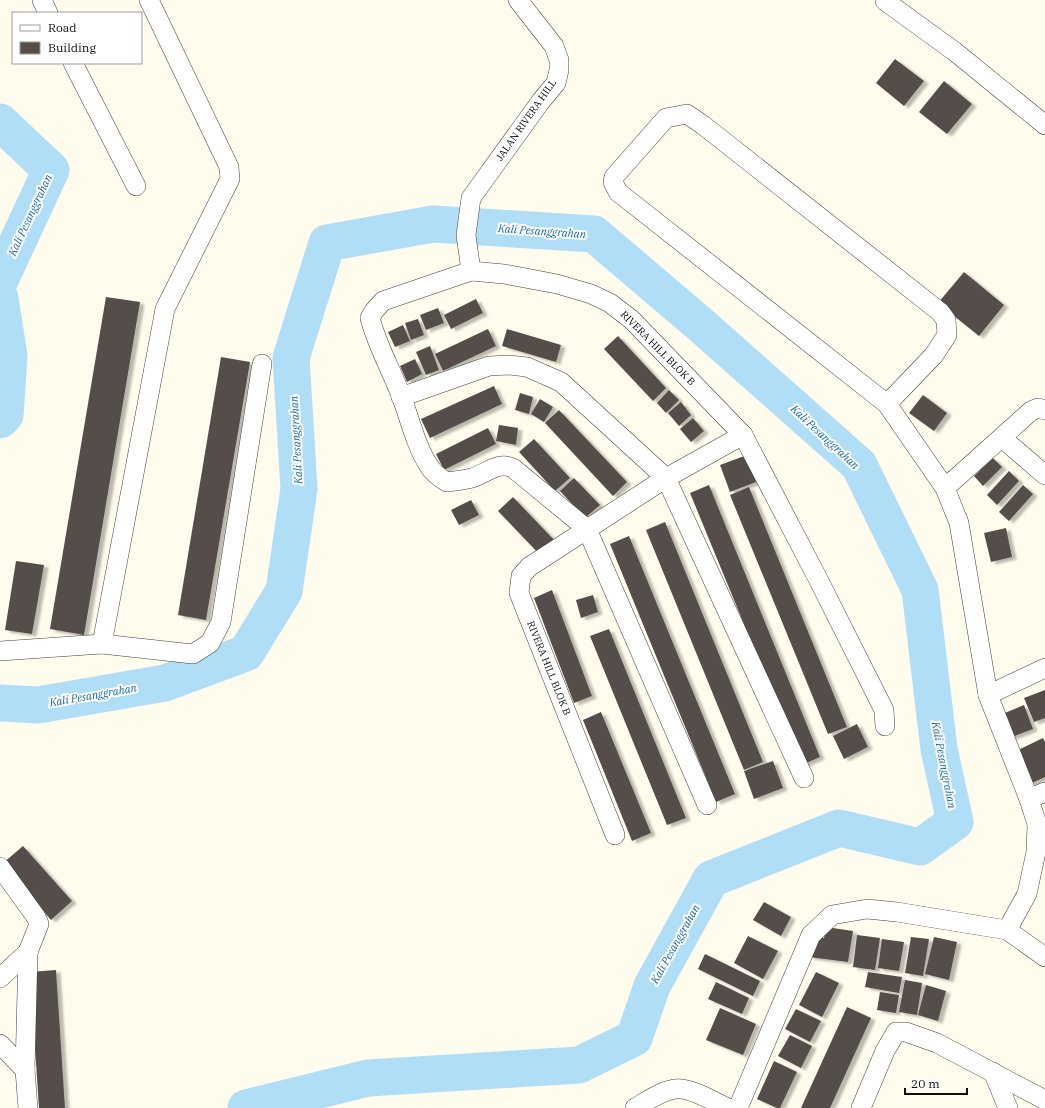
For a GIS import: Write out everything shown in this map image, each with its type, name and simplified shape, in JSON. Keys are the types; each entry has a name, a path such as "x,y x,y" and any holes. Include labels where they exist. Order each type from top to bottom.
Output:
{"street":[{"path":"42,0 48,12"},
{"path":"102,644 165,310 230,179 229,168 149,0"},
{"name":"JALAN RIVERA HILL","path":"471,271 466,235 471,198 541,100 556,83 559,70 559,60 554,46 518,0"},
{"path":"885,1 954,51 1045,125"},
{"path":"74,64 136,186"},
{"path":"887,404 934,355 947,335 946,320 940,312 703,125 687,114 666,118 614,176 613,182 618,192 887,404 945,488 958,523 988,695 1037,795 1036,852 1027,894 1007,930"},
{"name":"RIVERA HILL BLOK B","path":"707,805 587,529 513,468 506,465 498,466 472,478 447,482 429,467 419,446 401,397 373,330 370,318 383,301 471,271 504,274 557,284 591,294 610,303 632,320 743,435 884,710 885,726"},
{"path":"0,651 102,644 194,654 210,643 221,622 262,364"},
{"path":"401,397 489,366 509,365 527,367 561,382 666,478 804,778"},
{"path":"945,488 1031,411 1038,408 1045,410"},
{"name":"RIVERA HILL BLOK B","path":"615,835 519,593 521,576 529,567 666,478 743,435"},
{"path":"1002,438 1045,475"},
{"path":"988,695 1045,668"},
{"path":"0,867 36,917 39,924 28,952 25,1070 28,1108"},
{"path":"738,1108 811,934 832,915 867,909 897,912 1007,930 1045,957"},
{"path":"0,978 28,952"},
{"path":"861,1108 896,1032 906,1032 937,1043 1045,1100"},
{"path":"0,1044 25,1070"},
{"path":"993,1072 1008,1108"},
{"path":"635,1108 653,1097 676,1089 692,1092 728,1108"}],"building":[{"path":"895,59 924,81 904,106 876,83"},
{"path":"944,81 972,104 947,134 919,112"},
{"path":"964,272 1004,305 979,336 938,303"},
{"path":"106,297 140,302 84,635 50,629"},
{"path":"476,299 483,313 451,329 444,315"},
{"path":"438,308 444,323 426,330 420,315"},
{"path":"418,319 424,335 411,340 405,323"},
{"path":"403,325 410,341 395,347 388,332"},
{"path":"488,329 496,346 443,371 435,354"},
{"path":"507,329 561,345 556,362 502,346"},
{"path":"618,336 666,388 653,401 604,349"},
{"path":"430,346 439,370 426,375 416,352"},
{"path":"221,357 250,362 206,620 178,615"},
{"path":"415,359 422,374 407,382 400,366"},
{"path":"494,386 502,404 430,438 421,419"},
{"path":"669,390 679,400 666,413 657,403"},
{"path":"520,393 533,397 529,414 515,410"},
{"path":"923,395 947,413 934,431 909,413"},
{"path":"540,399 553,407 544,422 531,414"},
{"path":"681,402 691,415 679,426 668,413"},
{"path":"559,410 627,482 613,496 545,423"},
{"path":"693,418 704,431 691,442 680,429"},
{"path":"499,425 518,428 516,445 496,441"},
{"path":"488,428 496,444 444,470 436,454"},
{"path":"534,439 570,478 555,491 519,452"},
{"path":"747,455 756,482 730,492 720,465"},
{"path":"993,458 1002,467 983,486 974,476"},
{"path":"1009,471 1019,481 997,505 987,495"},
{"path":"574,478 600,505 585,518 560,491"},
{"path":"709,485 820,757 802,765 690,493"},
{"path":"1023,485 1033,494 1009,521 999,512"},
{"path":"749,487 847,727 828,734 730,495"},
{"path":"513,497 555,541 540,555 498,511"},
{"path":"471,500 479,515 459,525 451,510"},
{"path":"665,522 763,762 744,770 646,530"},
{"path":"1006,528 1012,557 991,562 984,533"},
{"path":"629,536 735,794 716,802 610,544"},
{"path":"16,561 44,565 32,634 5,630"},
{"path":"552,590 592,696 574,703 534,598"},
{"path":"593,595 598,612 581,618 576,600"},
{"path":"609,629 686,818 667,825 590,636"},
{"path":"1045,690 1045,718 1034,722 1024,698"},
{"path":"1024,705 1033,729 1009,738 1000,715"},
{"path":"601,712 651,833 632,841 583,720"},
{"path":"857,724 868,747 844,759 833,736"},
{"path":"1043,738 1045,742 1045,777 1030,784 1014,752"},
{"path":"773,761 783,788 754,799 744,771"},
{"path":"23,846 72,901 51,920 2,864"},
{"path":"764,902 791,917 781,936 753,920"},
{"path":"826,927 853,931 848,962 809,957 812,936 824,938"},
{"path":"857,935 880,938 875,970 853,967"},
{"path":"748,936 778,951 763,979 734,963"},
{"path":"911,937 929,939 923,976 905,973"},
{"path":"934,937 957,942 949,980 925,974"},
{"path":"882,939 904,942 899,971 878,968"},
{"path":"705,954 760,981 753,996 698,969"},
{"path":"56,970 65,1108 39,1108 30,972"},
{"path":"816,972 839,983 822,1017 799,1005"},
{"path":"868,972 902,977 899,993 865,987"},
{"path":"905,980 922,983 917,1015 899,1012"},
{"path":"716,982 749,998 742,1014 708,999"},
{"path":"926,985 946,991 938,1021 918,1015"},
{"path":"880,992 899,995 896,1013 877,1010"},
{"path":"847,1007 871,1018 830,1108 801,1108"},
{"path":"720,1008 756,1024 743,1055 706,1040"},
{"path":"796,1009 821,1021 810,1042 785,1029"},
{"path":"790,1035 812,1046 801,1068 778,1056"},
{"path":"774,1061 797,1072 780,1108 757,1099"}],"waterway":[{"name":"Kali Pesanggrahan","path":"0,122 51,170 0,280"},
{"name":"Kali Pesanggrahan","path":"0,703 38,705 165,683 246,653 284,591 299,489 291,358 327,243 433,224 594,234 702,326 859,465 920,590 939,749 955,822 920,847 839,828 711,879 652,986 634,1038 579,1065 368,1078 246,1108"},
{"name":"Kali Pesanggrahan","path":"0,298 9,356 5,415 0,420"}]}
